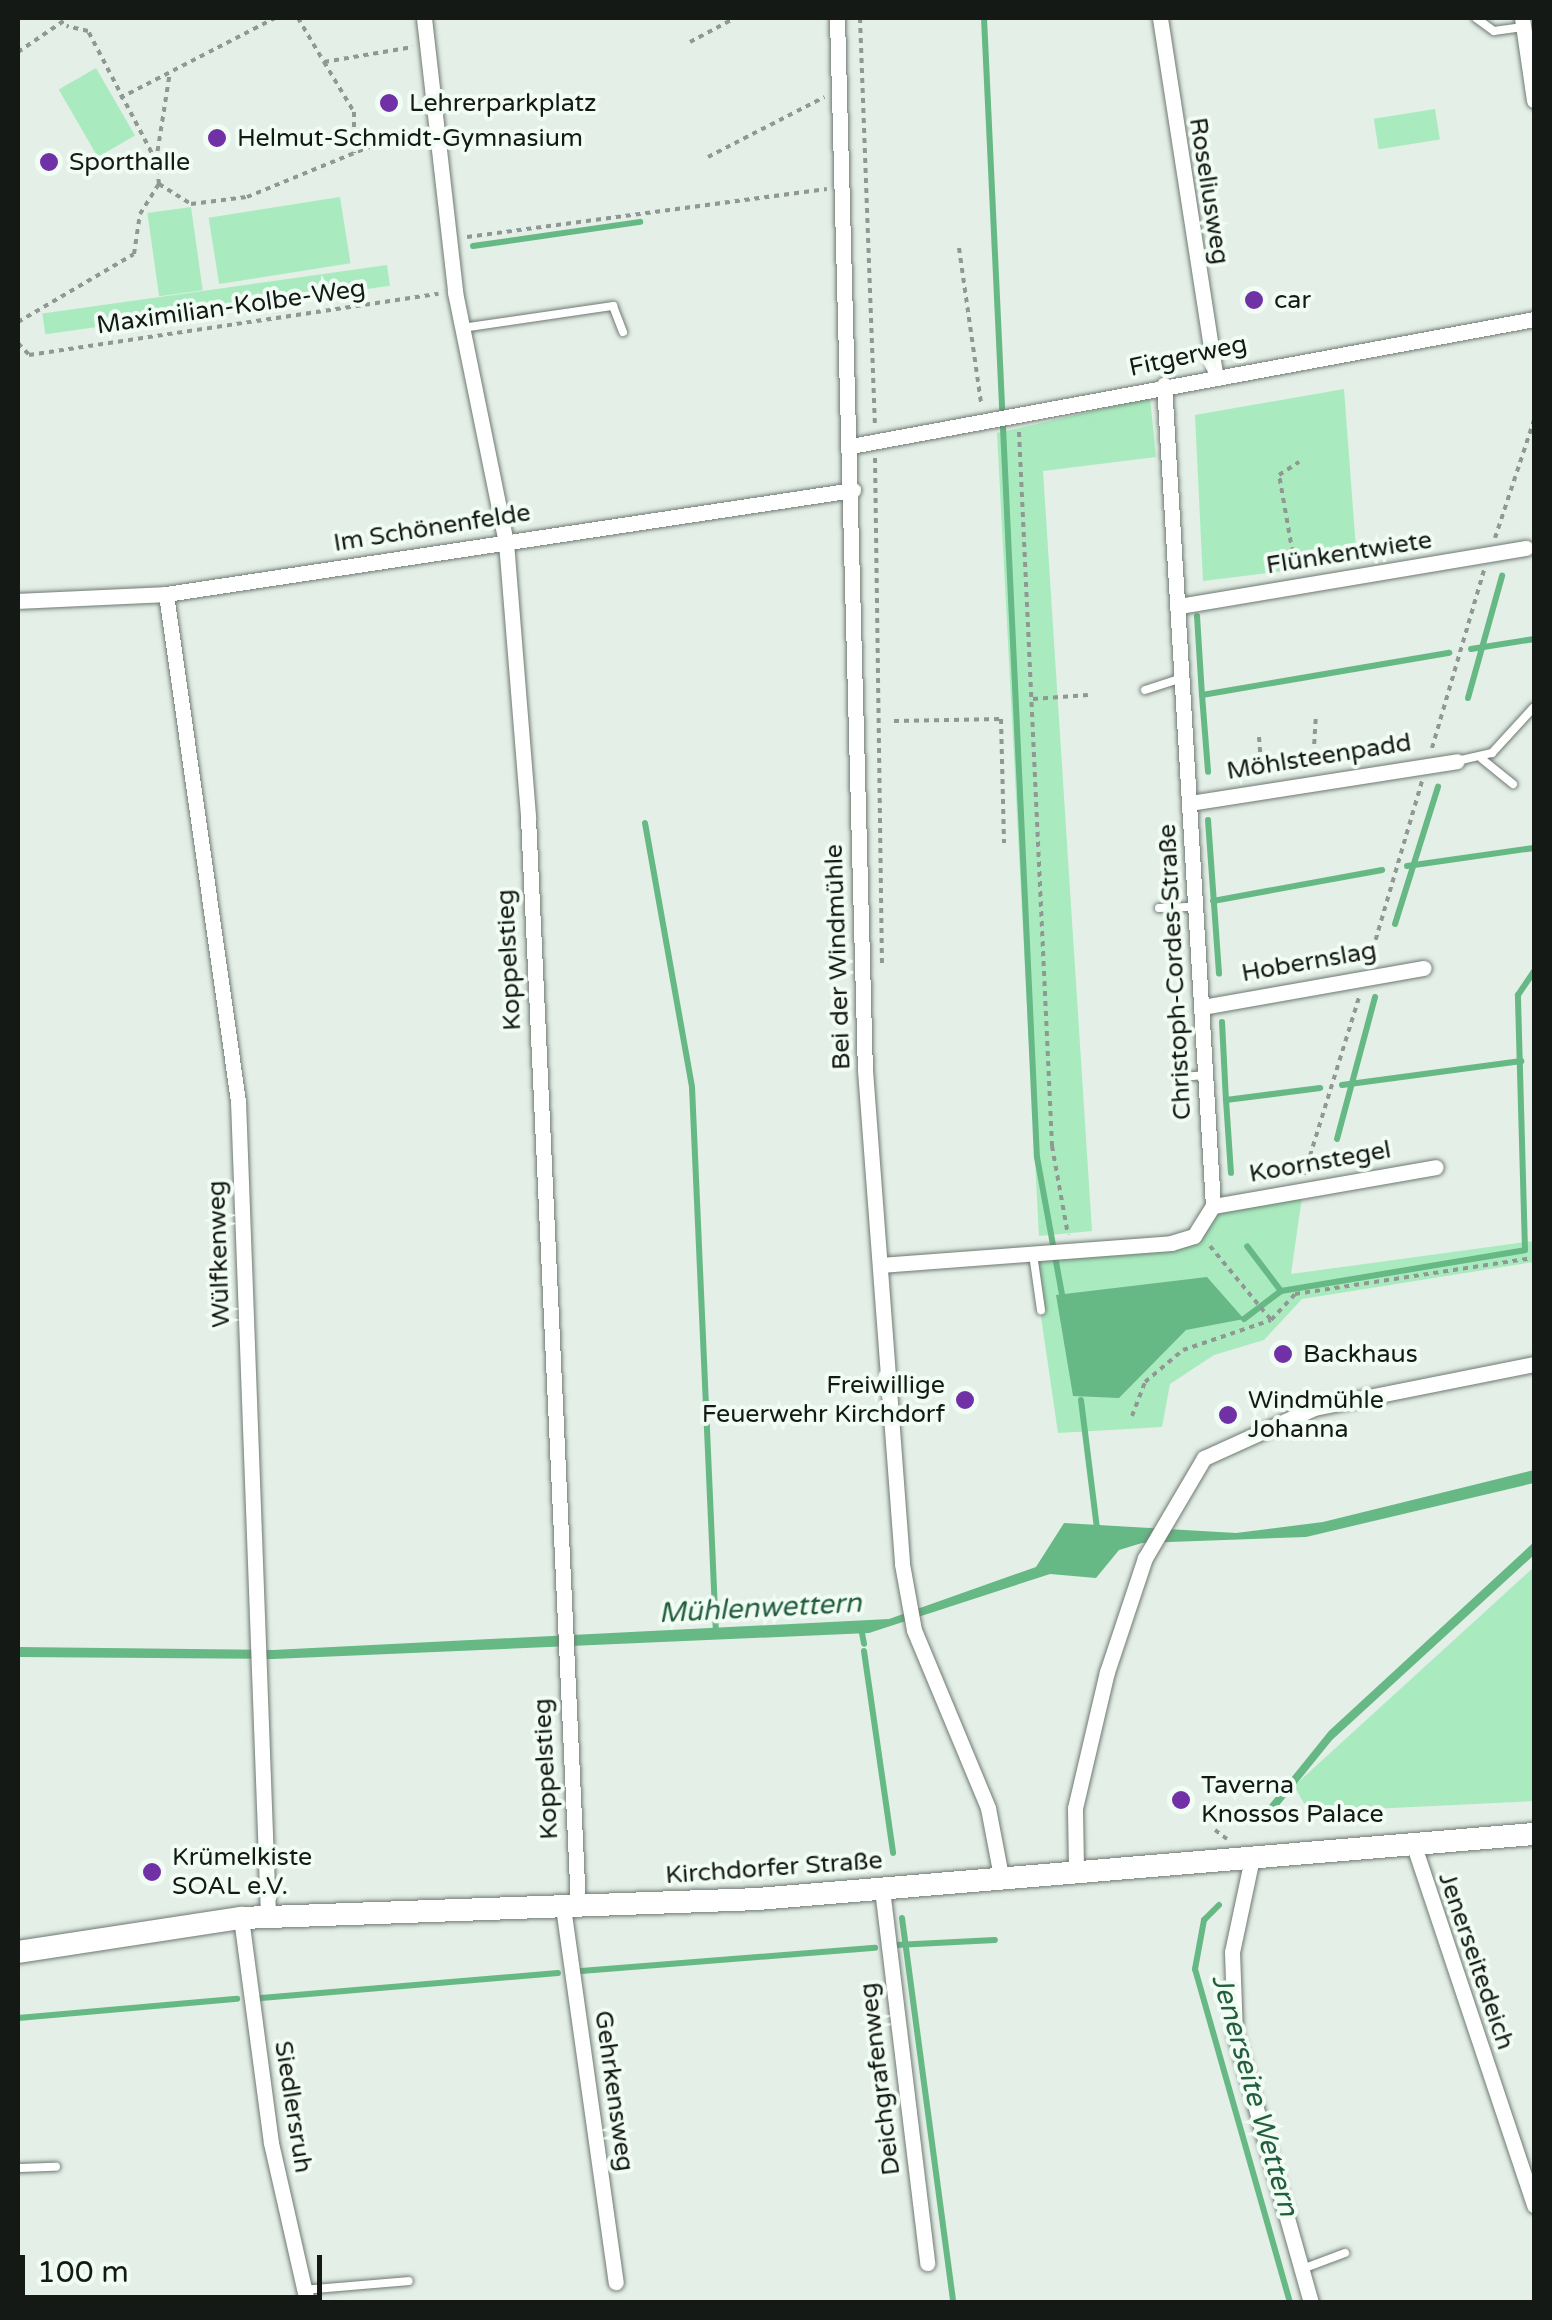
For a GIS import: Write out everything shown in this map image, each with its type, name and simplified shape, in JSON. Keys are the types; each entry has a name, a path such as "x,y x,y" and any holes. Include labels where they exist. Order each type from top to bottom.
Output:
{"street":[{"name":"Koppelstieg","path":"424,18 455,292 506,542 565,1629 570,1907"},
{"name":"Bei der Windmühle","path":"836,18 853,490 865,1070 908,1609 988,1808 1002,1876"},
{"name":"Roseliusweg","path":"1160,18 1215,372"},
{"path":"1522,22 1534,100"},
{"name":"Fitgerweg","path":"851,446 1019,420 1215,372 1534,319"},
{"name":"Christoph-Cordes-Straße","path":"1164,384 1213,1206"},
{"name":"Im Schönenfelde","path":"18,600 166,594 853,490"},
{"name":"Flünkentwiete","path":"1179,606 1526,548"},
{"name":"Wülfkenweg","path":"166,594 238,1101 268,1916"},
{"name":"Möhlsteenpadd","path":"1190,804 1457,761"},
{"name":"Hobernslag","path":"1202,1006 1424,968"},
{"name":"Koornstegel","path":"1213,1206 1436,1167"},
{"path":"880,1266 1194,1236 1213,1206"},
{"path":"1076,1868 1075,1808 1145,1558 1165,1518 1204,1458 1314,1408 1534,1364"},
{"name":"Kirchdorfer Straße","path":"18,1952 241,1918 570,1907 882,1889 1076,1868 1414,1846 1534,1834"},
{"name":"Jenerseitedeich","path":"1414,1846 1534,2205"},
{"path":"1252,1858 1232,1952 1235,2034 1311,2302"},
{"name":"Deichgrafenweg","path":"882,1889 927,2264"},
{"name":"Gehrkensweg","path":"570,1907 616,2282"},
{"name":"Siedlersruh","path":"241,1918 271,2143 306,2296"}],"lane":[{"path":"1476,18 1494,31 1522,22"},
{"path":"462,328 612,306 623,332"},
{"path":"1145,690 1183,678"},
{"path":"1457,761 1482,758 1534,707"},
{"path":"1482,758 1512,784"},
{"path":"1159,908 1196,907"},
{"path":"1178,1077 1206,1075"},
{"path":"1033,1254 1041,1310"},
{"path":"18,2168 56,2167"},
{"path":"1302,2269 1345,2253"},
{"path":"306,2296 409,2281"}],"path":[{"path":"66,26 68,18"},
{"path":"120,98 276,18"},
{"path":"298,18 354,112 354,153"},
{"path":"690,42 735,18"},
{"path":"860,18 875,444 882,982"},
{"path":"18,52 66,26 88,30 156,161"},
{"path":"324,62 427,46"},
{"path":"18,322 134,254 140,214 159,184 156,161 170,72"},
{"path":"708,157 839,90"},
{"path":"159,184 190,204 247,197 368,147"},
{"path":"448,240 842,187"},
{"path":"959,248 984,427"},
{"name":"Maximilian-Kolbe-Weg","path":"18,343 29,355 455,292"},
{"path":"1019,420 1052,1146 1070,1250"},
{"path":"1369,963 1489,555 1534,420"},
{"path":"1299,462 1278,476 1299,586"},
{"path":"1032,699 1088,696"},
{"path":"1312,783 1316,714"},
{"path":"894,721 1001,719 1004,843"},
{"path":"1259,737 1264,791"},
{"path":"1299,1190 1360,994"},
{"path":"1194,1236 1217,1250 1270,1320"},
{"path":"1132,1416 1145,1382 1183,1350 1270,1320 1295,1294 1534,1258"}],"shaded area":[{"path":"96,68 135,136 98,157 59,90"},
{"path":"1435,109 1440,140 1379,149 1374,119"},
{"path":"340,197 350,263 219,284 209,218"},
{"path":"191,207 203,290 159,296 147,213"},
{"path":"387,265 390,286 45,334 42,313"},
{"path":"1344,389 1357,562 1203,581 1195,415"},
{"path":"1150,398 1156,457 1043,471 1092,1231 1039,1236 997,433"},
{"path":"1302,1197 1291,1274 1534,1241 1534,1262 1302,1299 1264,1340 1214,1355 1170,1384 1162,1427 1058,1433 1033,1262 1174,1249 1217,1213"},
{"path":"1207,1277 1244,1319 1186,1330 1119,1398 1073,1396 1056,1295"},
{"path":"1534,1470 1534,1483 1306,1537 1142,1543 1119,1550 1096,1578 1050,1574 869,1633 273,1659 18,1657 18,1647 273,1650 889,1619 1036,1567 1064,1523 1236,1533 1323,1522"},
{"path":"1534,1542 1534,1555 1332,1740 1268,1819 1262,1814 1329,1731"},
{"path":"1534,1567 1534,1801 1309,1812 1294,1786"}],"waterway":[{"path":"984,18 1037,1157 1062,1294"},
{"path":"473,246 640,222"},
{"path":"1468,698 1502,576"},
{"path":"1197,616 1202,695 1449,653"},
{"path":"1471,649 1534,639"},
{"path":"1202,695 1208,772"},
{"path":"1395,924 1438,787"},
{"path":"1208,820 1219,974"},
{"name":"Mühlenwettern","path":"645,823 692,1087 716,1635"},
{"path":"1407,866 1534,848"},
{"path":"1213,901 1382,870"},
{"path":"1281,1291 1525,1250 1518,995 1534,971"},
{"path":"1337,1139 1375,997"},
{"path":"1222,1022 1226,1100 1320,1088"},
{"path":"1342,1085 1521,1061"},
{"path":"1226,1100 1231,1173"},
{"path":"1244,1319 1281,1291 1247,1246"},
{"path":"1081,1400 1097,1528"},
{"name":"Mühlenwettern","path":"861,1628 864,1644"},
{"path":"864,1651 893,1853"},
{"name":"Jenerseite Wettern","path":"1219,1905 1204,1920 1195,1969 1290,2302"},
{"path":"902,1918 953,2302"},
{"path":"896,1945 995,1940"},
{"path":"581,1971 875,1948"},
{"path":"261,1998 558,1973"},
{"path":"18,2018 237,1999"}],"place":[{"name":"Lehrerparkplatz","path":"389,103"},
{"name":"Helmut-Schmidt-Gymnasium","path":"217,138"},
{"name":"Sporthalle","path":"49,162"},
{"name":"car","path":"1254,300"},
{"name":"Backhaus","path":"1283,1354"},
{"name":"Freiwillige Feuerwehr Kirchdorf","path":"965,1400"},
{"name":"Windmühle Johanna","path":"1228,1415"},
{"name":"Taverna Knossos Palace","path":"1181,1800"},
{"name":"Krümelkiste SOAL e.V.","path":"152,1872"}]}
